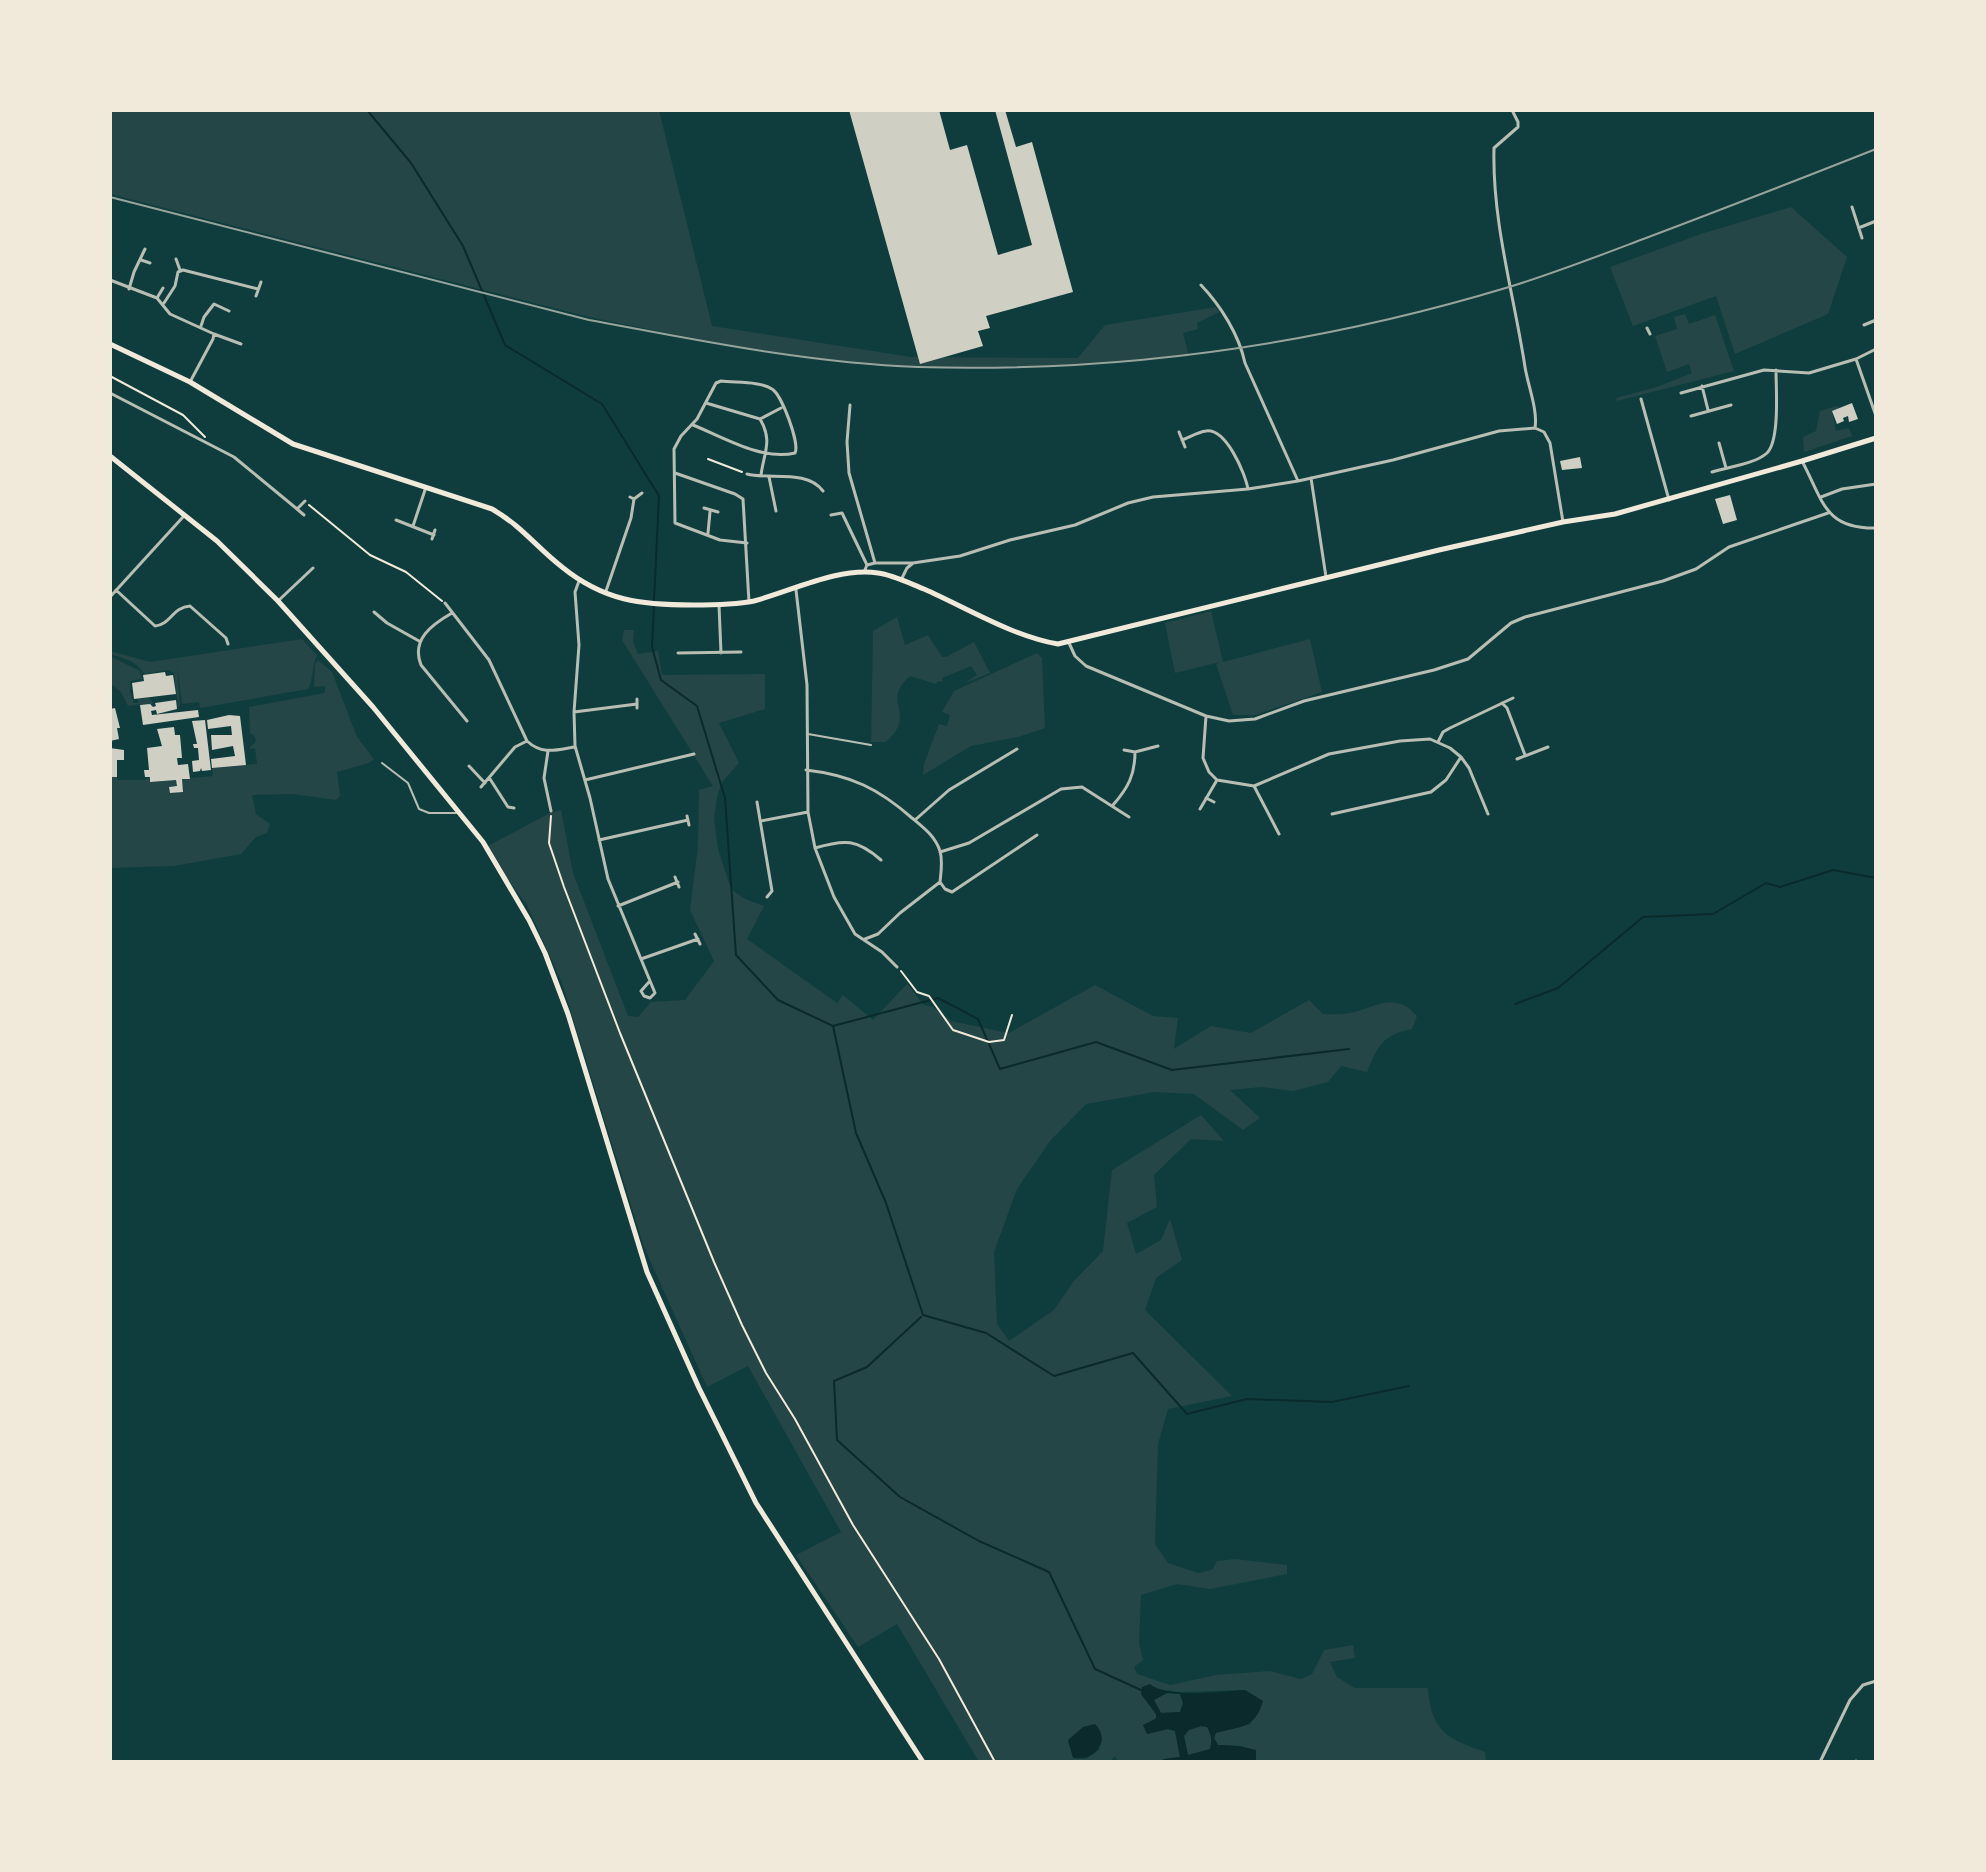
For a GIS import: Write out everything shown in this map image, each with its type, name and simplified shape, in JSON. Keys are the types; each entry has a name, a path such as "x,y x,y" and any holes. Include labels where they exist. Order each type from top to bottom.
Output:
{"main road":[{"path":"110,344 190,382 293,444 492,509 515,522 558,565 579,581 605,594 640,604 719,605 749,602 866,568 901,580 1035,640 1069,643 1326,577 1563,522 1615,514 1876,438"},
{"path":"110,456 217,541 278,601 400,739 461,812 491,855 545,953 568,1014 647,1272 730,1453 756,1503 923,1762"}],"street":[{"path":"1512,110 1518,127 1494,148 1493,176 1535,428"},
{"path":"1852,207 1862,238"},
{"path":"1860,227 1876,221"},
{"path":"129,289 145,249"},
{"path":"176,259 180,270 175,286 164,303 165,310 241,344"},
{"path":"141,260 150,263"},
{"path":"180,270 258,289"},
{"path":"110,280 164,303"},
{"path":"256,296 261,282"},
{"path":"1201,285 1241,344 1245,363 1298,481"},
{"path":"157,298 163,288"},
{"path":"201,326 214,304 229,311"},
{"path":"1864,325 1876,320"},
{"path":"1647,328 1650,334"},
{"path":"190,382 214,334"},
{"path":"1681,393 1764,370 1809,373 1856,359 1876,349"},
{"path":"1856,359 1876,416"},
{"path":"1712,472 1759,458 1768,452 1775,439 1776,370"},
{"path":"693,425 766,452 790,454 798,449 783,407 777,394 767,387 721,381 716,383 693,425 674,449 675,523 720,540 747,543"},
{"path":"1702,386 1709,411"},
{"path":"110,393 211,444 250,469 304,515"},
{"path":"1641,399 1640,406 1669,500"},
{"path":"706,403 760,419 783,407"},
{"path":"850,405 849,473 875,563"},
{"path":"1691,416 1731,405"},
{"path":"760,419 769,440 761,475"},
{"path":"831,515 842,513 866,568 875,563 913,563 960,556 1010,540 1053,531 1128,503 1151,498 1298,481 1499,431 1535,428 1544,432 1550,443 1563,522"},
{"path":"1182,440 1206,431 1220,434 1227,441 1248,489"},
{"path":"1179,432 1185,447"},
{"path":"1719,443 1726,468"},
{"path":"1802,461 1828,513 1853,527 1876,528"},
{"path":"675,473 743,499 749,602"},
{"path":"747,474 792,476 815,483 823,491"},
{"path":"769,477 776,511"},
{"path":"1311,478 1326,577"},
{"path":"1821,497 1842,489 1876,484"},
{"path":"413,526 426,487"},
{"path":"605,594 631,518 632,498 642,493"},
{"path":"297,509 305,501"},
{"path":"704,508 718,512"},
{"path":"708,533 710,512"},
{"path":"1069,643 1075,656 1086,666 1206,716 1229,721 1255,719 1304,701 1468,659 1511,623 1525,617 1663,581 1696,569 1729,547 1828,513"},
{"path":"110,597 185,514"},
{"path":"395,520 434,535"},
{"path":"901,580 913,563"},
{"path":"278,601 313,568"},
{"path":"579,581 575,592 579,645 575,746 608,879 649,982"},
{"path":"116,590 155,626 165,623 178,608 190,606 226,638 228,644"},
{"path":"796,590 807,685 808,812 815,848 855,934 897,967"},
{"path":"445,603 489,660 527,741 536,749 548,751 575,746"},
{"path":"719,605 721,653"},
{"path":"382,611 376,613 419,641"},
{"path":"452,613 440,620 419,641 417,655 421,665 467,721"},
{"path":"683,661 680,654 741,652"},
{"path":"446,696 452,692"},
{"path":"1438,742 1443,732 1513,698"},
{"path":"1502,703 1507,708 1525,755"},
{"path":"574,712 637,704"},
{"path":"1206,716 1203,758 1209,772 1217,780 1254,786 1329,754 1420,739 1438,742 1461,757 1469,768 1488,814"},
{"path":"469,766 483,785 515,747 527,741"},
{"path":"1124,750 1135,752 1158,746"},
{"path":"1517,759 1548,747"},
{"path":"585,780 694,756 692,748"},
{"path":"915,820 949,790 1017,749"},
{"path":"548,751 544,778 551,811"},
{"path":"1113,805 1127,789 1133,775 1135,752"},
{"path":"1332,814 1431,792 1446,780 1461,757"},
{"path":"806,770 831,773 872,787 891,799 928,830 940,852 940,882 952,892 1037,835"},
{"path":"490,779 509,809"},
{"path":"1200,809 1217,780"},
{"path":"1254,786 1279,834"},
{"path":"940,852 969,843 1061,789 1082,787 1129,817"},
{"path":"1206,798 1214,802"},
{"path":"757,802 772,891 777,895"},
{"path":"1342,805 1344,812"},
{"path":"761,821 808,812"},
{"path":"599,840 688,820"},
{"path":"815,848 843,841 855,843 881,860"},
{"path":"618,906 679,884 675,877"},
{"path":"865,939 878,934 940,882"},
{"path":"767,897 772,891"},
{"path":"641,959 698,939"},
{"path":"1820,1762 1850,1700 1863,1685 1876,1681"}],"lane":[{"path":"807,734 871,745"},
{"path":"382,763 408,783 419,809 429,813 461,812"}],"path":[{"path":"110,376 183,415 211,444"},
{"path":"708,459 747,474"},
{"path":"305,501 356,545 406,572 445,603"},
{"path":"551,811 549,843 620,1033 742,1325 853,1525 939,1659 995,1762"},
{"path":"897,967 906,974 917,992 929,996 953,1030 964,1035 989,1042 1004,1040 1012,1015"}],"shaded area":[{"path":"110,110 659,110 712,326 911,357 1078,358 1105,325 1216,307 1219,312 1197,323 1198,329 1183,333 1189,356 1066,365 984,368 902,366 791,355 722,343 585,316 110,194"},
{"path":"1791,207 1847,257 1828,314 1735,354 1716,296 1633,326 1610,267 1701,234"},
{"path":"1685,314 1689,324 1715,315 1734,371 1617,401 1616,398 1692,373 1689,364 1667,372 1655,336 1677,329 1674,317"},
{"path":"1836,406 1840,408 1832,411 1836,431 1849,428 1852,436 1804,452 1803,437 1816,431 1820,411"},
{"path":"1211,611 1223,662 1310,639 1322,692 1255,715 1233,715 1216,664 1220,662 1175,673 1165,623"},
{"path":"897,617 905,645 928,635 942,657 946,657 974,642 990,673 965,683 977,675 971,666 942,678 943,682 936,684 910,676 898,694 900,715 895,732 886,742 871,742 873,631"},
{"path":"624,630 634,630 633,642 638,654 658,651 662,675 765,674 765,709 719,723 739,763 722,782 717,797 714,818 718,849 731,889 745,899 764,906 747,939 837,1003 843,995 873,1020 907,984 924,1005 933,1007 951,1021 1009,1033 1095,985 1153,1016 1178,1018 1174,1049 1211,1026 1251,1033 1309,1000 1323,1014 1347,1014 1393,1002 1409,1008 1417,1016 1412,1029 1387,1038 1382,1043 1367,1072 1341,1066 1328,1082 1293,1091 1262,1087 1230,1090 1260,1118 1243,1130 1194,1094 1155,1092 1086,1104 1050,1141 1017,1189 994,1252 997,1324 1009,1341 1054,1310 1073,1282 1103,1251 1112,1170 1201,1115 1224,1141 1191,1139 1154,1175 1157,1207 1127,1223 1136,1254 1161,1240 1170,1219 1182,1260 1156,1278 1145,1310 1232,1396 1168,1409 1158,1444 1155,1544 1168,1563 1198,1573 1212,1570 1217,1561 1235,1559 1287,1565 1287,1574 1210,1589 1177,1584 1141,1595 1139,1643 1143,1660 1134,1667 1137,1674 1170,1685 1216,1675 1270,1671 1301,1679 1312,1674 1324,1650 1353,1645 1355,1658 1330,1662 1337,1677 1355,1688 1428,1688 1433,1715 1444,1732 1461,1743 1485,1752 1486,1762 1244,1762 1256,1760 1240,1746 1218,1745 1214,1738 1215,1733 1251,1724 1245,1690 1181,1692 1157,1689 1141,1694 1156,1714 1156,1718 1144,1725 1148,1734 1168,1729 1175,1731 1180,1757 1160,1762 1118,1762 1115,1756 1109,1762 979,1762 897,1624 858,1647 796,1555 841,1532 748,1366 707,1387 644,1247 562,983 527,905 484,848 561,810 573,873 628,1016 638,1017 651,1002 685,1000 714,961 690,910 698,846 699,790 713,786 622,640","holes":["1076,1736 1100,1749 1086,1759 1072,1756 1068,1742"]},
{"path":"302,639 317,655 308,689 200,708 199,702 182,704 177,664 178,708 174,673 168,670 144,674 134,663 110,654 110,651 150,662"},
{"path":"1037,653 1042,658 1045,728 971,746 923,775 939,724 947,726 950,715 942,712 954,691"},
{"path":"110,656 140,671 142,679 130,681 130,692 134,703 138,703 138,699 149,698 153,707 143,704 128,706 121,692 110,683"},
{"path":"318,660 332,672 357,737 374,759 337,772 340,796 336,800 293,794 252,795 256,814 270,824 267,833 256,837 241,854 174,866 110,868 110,777 145,780 150,777 151,782 176,780 177,786 169,787 170,793 183,792 182,779 213,776 212,768 257,764 255,748 249,749 256,741 250,733 249,707 325,693 325,686 314,687"},
{"path":"1150,1684 1182,1693 1245,1690 1263,1701 1251,1722 1216,1733 1214,1738 1218,1745 1256,1750 1256,1760 1160,1762 1180,1757 1175,1731 1168,1729 1147,1734 1143,1725 1156,1719 1156,1714 1141,1694 1142,1687","holes":["1167,1693 1180,1694 1183,1703 1180,1712 1161,1713 1154,1700","1207,1727 1210,1733 1210,1749 1188,1755 1184,1736 1189,1730"]},
{"path":"1167,1693 1180,1694 1183,1703 1180,1712 1161,1713 1154,1700"},
{"path":"1095,1724 1102,1737 1098,1749 1088,1757 1073,1758 1068,1740 1083,1727"},
{"path":"1207,1727 1210,1733 1210,1749 1188,1756 1184,1736 1188,1730"}],"building":[{"path":"849,110 939,110 950,150 967,145 998,255 1032,245 995,110 1005,110 1016,147 1032,142 1073,292 986,316 990,328 978,331 983,346 920,364"},
{"path":"1852,403 1858,419 1849,422 1848,416 1837,424 1832,411"},
{"path":"1580,457 1582,468 1562,470 1560,461"},
{"path":"1730,495 1737,520 1723,524 1715,499"},
{"path":"165,672 166,676 173,675 176,694 134,699 132,683 144,681 143,675"},
{"path":"176,700 177,709 157,714 156,710 151,711 152,715 198,710 199,717 143,725 140,705 150,704 153,707 155,703"},
{"path":"115,708 119,739 110,741 110,709"},
{"path":"240,716 246,765 212,768 211,759 235,756 233,746 212,750 211,735 232,735 231,726 208,729 207,720"},
{"path":"205,720 211,770 202,771 201,768 193,772 192,761 199,760 198,748 194,748 193,744 197,744 192,721"},
{"path":"174,727 175,735 180,735 182,758 177,758 178,765 188,764 190,779 182,779 183,792 170,793 169,787 177,786 176,780 150,782 144,770 149,770 147,748 162,746 157,729"},
{"path":"110,748 124,750 124,760 117,760 117,777 110,777"}],"waterway":[{"path":"367,110 411,163 463,246 505,345 602,404 659,496 654,600"},
{"path":"654,607 652,647 661,680 697,706 725,798 736,955 778,1000 833,1026 938,998 978,1019 1000,1069 1096,1042 1172,1070 1349,1049"},
{"path":"1515,1004 1558,988 1643,917 1713,914 1766,883 1780,887 1833,870 1876,878"},
{"path":"833,1026 856,1133 886,1203 923,1315 986,1333 1054,1376 1133,1353 1187,1414 1247,1399 1332,1402 1409,1386"},
{"path":"921,1317 867,1367 834,1381 837,1440 900,1497 979,1541 1049,1572 1095,1669 1143,1691"}],"railway":[{"path":"110,197 589,320 752,350 835,361 993,368 1142,360 1216,351 1364,325 1437,307 1561,270 1876,149"}]}
